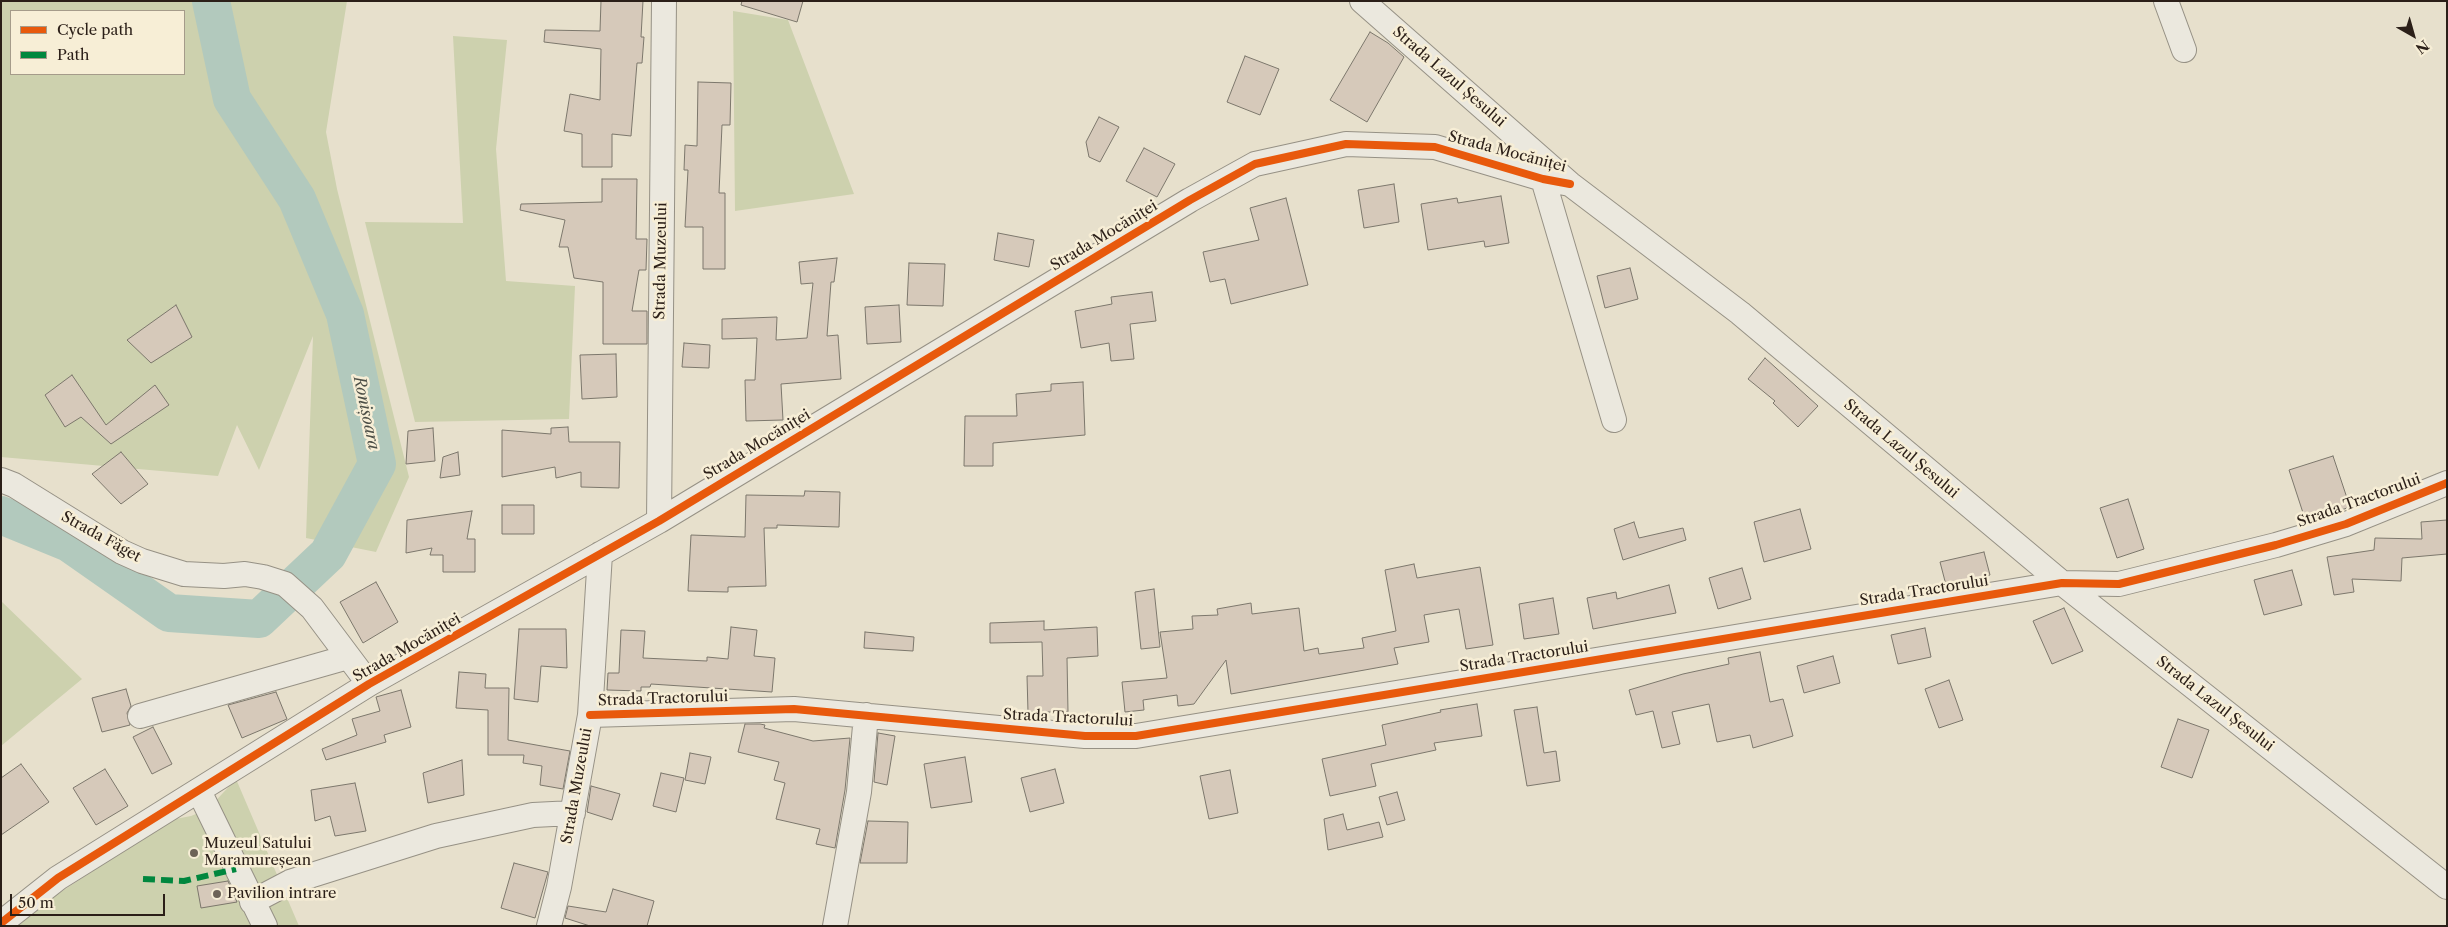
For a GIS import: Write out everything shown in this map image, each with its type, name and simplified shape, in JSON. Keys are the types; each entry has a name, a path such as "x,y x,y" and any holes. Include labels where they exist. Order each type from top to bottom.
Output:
{"street":[{"name":"Strada Muzeului","path":"659,521 664,1"},
{"name":"Strada Lazul Șesului","path":"1362,1 1570,184 1740,313 2062,583 2447,887"},
{"path":"2166,1 2184,50"},
{"name":"Strada Mocăniței","path":"1,922 58,878 368,684 659,521 1181,205 1255,164 1346,144 1435,147 1543,179 1570,184"},
{"path":"1543,179 1614,420"},
{"name":"Strada Făget","path":"1,480 14,484 122,552 142,561 184,574 224,576 245,574 285,584 312,608 368,684"},
{"name":"Strada Tractorului","path":"590,715 794,709 1085,736 1136,736 2062,583 2120,584 2276,545 2346,524 2447,483"},
{"name":"Strada Muzeului","path":"549,926 559,887 590,715 600,554"},
{"path":"140,716 348,657"},
{"path":"835,926 859,792 866,715"},
{"path":"199,791 265,926"},
{"path":"252,902 290,882 436,836 533,815 573,813"}],"green space":[{"path":"1,1 347,1 326,132 337,189 409,477 376,552 306,538 313,336 259,470 237,425 218,476 1,457"},
{"path":"733,11 788,20 854,194 735,211"},
{"path":"453,36 507,40 496,149 506,281 575,286 569,419 415,422 365,222 463,223"},
{"path":"1,601 82,679 1,746"},
{"name":"Muzeul Satului Maramureșean","path":"236,779 299,926 15,926 20,919 170,820 191,816 208,809"}],"building":[{"path":"601,1 643,1 641,37 644,37 642,63 637,63 631,136 612,134 612,167 582,167 582,134 564,131 570,94 600,100 601,49 544,42 545,30 600,31"},
{"path":"742,1 803,1 797,22 741,5"},
{"path":"1370,32 1388,43 1404,57 1367,122 1330,100"},
{"path":"1245,56 1279,69 1260,115 1227,102"},
{"path":"698,82 731,83 730,125 722,125 719,193 725,193 725,269 703,269 703,227 685,227 688,170 684,170 685,145 697,146"},
{"path":"1099,117 1119,127 1100,162 1089,157 1086,142"},
{"path":"1144,148 1175,164 1157,197 1126,181"},
{"path":"602,179 637,179 636,239 647,239 646,270 639,270 632,311 647,311 647,344 603,344 603,282 574,278 568,247 559,247 565,220 520,210 521,204 602,202"},
{"path":"1394,184 1399,222 1364,228 1358,190"},
{"path":"1501,196 1509,243 1485,247 1484,241 1428,250 1421,204 1457,198 1458,203"},
{"path":"1286,198 1308,285 1231,304 1225,279 1210,282 1203,252 1259,240 1250,208"},
{"path":"998,233 1034,240 1029,267 994,260"},
{"path":"837,258 834,282 831,282 827,336 838,335 841,379 781,384 783,420 746,421 745,380 755,380 757,338 722,339 722,319 777,317 776,340 807,338 813,283 801,284 799,262"},
{"path":"909,263 945,264 943,306 907,305"},
{"path":"1630,268 1638,299 1605,308 1597,276"},
{"path":"1152,292 1156,321 1130,324 1134,359 1111,361 1109,343 1081,348 1075,311 1112,304 1111,297"},
{"path":"176,305 192,337 151,363 127,340"},
{"path":"899,305 901,342 867,344 865,307"},
{"path":"684,343 710,345 709,368 682,367"},
{"path":"616,354 617,397 582,399 580,355"},
{"path":"1765,358 1818,406 1798,427 1773,403 1775,401 1748,379"},
{"path":"72,375 106,425 155,385 169,405 111,444 81,417 65,427 45,395"},
{"path":"1083,382 1085,435 993,443 993,466 964,466 965,416 1017,416 1016,394 1051,391 1051,384"},
{"path":"568,427 569,442 620,442 619,488 581,487 581,472 556,478 555,467 502,477 502,430 551,434 551,428"},
{"path":"433,428 435,461 406,464 408,431"},
{"path":"121,452 148,484 121,504 92,474"},
{"path":"458,452 460,475 440,478 443,457"},
{"path":"2333,456 2350,507 2306,522 2289,470"},
{"path":"805,491 840,492 839,527 777,525 777,528 764,528 766,586 728,587 728,592 688,591 691,535 745,537 746,495 804,496"},
{"path":"2128,499 2144,549 2117,558 2100,508"},
{"path":"502,505 534,505 534,534 502,534"},
{"path":"1800,509 1811,549 1764,562 1754,522"},
{"path":"472,511 467,539 475,539 475,572 443,572 443,555 430,555 432,548 406,553 407,520"},
{"path":"2447,520 2447,554 2402,558 2401,581 2352,579 2354,592 2334,595 2327,557 2374,550 2375,538 2422,539 2421,522"},
{"path":"1634,522 1639,538 1683,528 1686,540 1623,560 1614,529"},
{"path":"1984,552 1990,575 1946,585 1940,562"},
{"path":"1414,564 1417,578 1480,567 1493,645 1466,649 1459,609 1424,615 1429,642 1394,648 1398,664 1231,694 1226,660 1194,704 1178,706 1177,695 1143,700 1144,710 1125,712 1122,682 1167,678 1160,632 1193,629 1192,616 1218,615 1217,609 1251,603 1252,614 1299,608 1304,651 1318,648 1319,654 1364,648 1362,638 1396,631 1385,570"},
{"path":"1742,568 1751,599 1718,609 1709,578"},
{"path":"2292,570 2302,605 2264,615 2254,580"},
{"path":"376,582 398,622 363,643 340,602"},
{"path":"1669,585 1676,613 1593,629 1587,598 1616,592 1617,599"},
{"path":"1154,589 1160,647 1141,649 1135,592"},
{"path":"1553,598 1559,634 1524,639 1519,604"},
{"path":"2064,608 2083,651 2052,664 2033,621"},
{"path":"1044,621 1044,630 1097,627 1098,656 1067,658 1068,712 1028,712 1027,676 1043,676 1042,642 990,643 990,623"},
{"path":"731,627 757,630 754,656 775,658 772,692 651,684 650,687 641,687 641,691 607,690 608,673 619,673 621,630 645,631 643,658 707,661 707,657 728,659"},
{"path":"1925,628 1931,657 1898,664 1891,635"},
{"path":"519,629 566,629 567,668 541,666 538,702 514,699"},
{"path":"865,632 914,637 913,651 864,648"},
{"path":"1760,652 1770,702 1783,699 1793,736 1753,748 1750,735 1717,742 1709,704 1672,712 1680,744 1662,748 1653,711 1636,715 1629,690 1683,674 1729,664 1728,658"},
{"path":"1833,656 1840,683 1804,693 1797,666"},
{"path":"459,672 486,674 485,688 509,688 508,740 570,751 563,789 540,785 542,766 523,763 524,755 488,755 488,710 456,708"},
{"path":"1949,680 1963,720 1939,728 1925,689"},
{"path":"126,689 131,706 127,713 130,725 102,732 92,698"},
{"path":"401,690 411,727 384,735 386,742 326,760 322,749 357,735 352,719 380,711 376,697"},
{"path":"276,692 287,719 242,738 228,705"},
{"path":"1477,704 1482,736 1434,743 1436,750 1371,764 1376,786 1330,796 1322,759 1386,745 1382,725 1441,712 1440,710"},
{"path":"1537,707 1544,753 1556,751 1560,781 1527,786 1514,710"},
{"path":"2178,719 2209,730 2192,778 2161,767"},
{"path":"745,724 765,725 764,728 813,741 850,738 845,790 835,848 816,844 820,829 776,819 785,783 774,780 779,762 738,752"},
{"path":"153,727 172,764 152,774 133,737"},
{"path":"878,733 895,736 887,785 874,782"},
{"path":"690,753 711,757 705,784 685,780"},
{"path":"965,757 972,802 931,808 924,764"},
{"path":"462,760 464,795 428,803 423,773"},
{"path":"21,764 49,802 1,835 1,778"},
{"path":"105,769 128,806 96,825 73,788"},
{"path":"1055,769 1064,803 1030,812 1021,778"},
{"path":"1230,770 1238,813 1209,819 1200,776"},
{"path":"661,773 684,778 676,812 653,806"},
{"path":"355,783 366,831 335,836 330,816 315,821 311,790"},
{"path":"591,786 620,794 612,820 587,812"},
{"path":"1397,792 1405,820 1387,825 1379,797"},
{"path":"1343,814 1347,830 1379,822 1383,837 1328,850 1324,819"},
{"path":"868,821 908,822 907,863 860,863"},
{"path":"514,863 548,872 535,918 501,908"},
{"name":"Pavilion intrare","path":"228,881 237,902 201,908 197,886"},
{"path":"613,889 654,901 647,926 590,926 565,918 568,906 606,912"}],"waterway":[{"name":"Ronișoara","path":"1,515 69,543 169,613 259,619 328,554 377,464 345,314 297,199 232,99 211,1"}],"marked path":[{"path":"143,879 184,881 236,869"}],"cycle path":[{"path":"1,923 58,878 369,684 659,521 1190,200 1255,164 1346,144 1435,147 1543,179 1570,184"},
{"path":"590,715 794,709 1085,736 1136,736 2062,583 2119,584 2276,545 2346,524 2447,483"}],"place":[{"name":"Muzeul Satului Maramureșean","path":"194,853"},
{"name":"Pavilion intrare","path":"217,894"}]}
